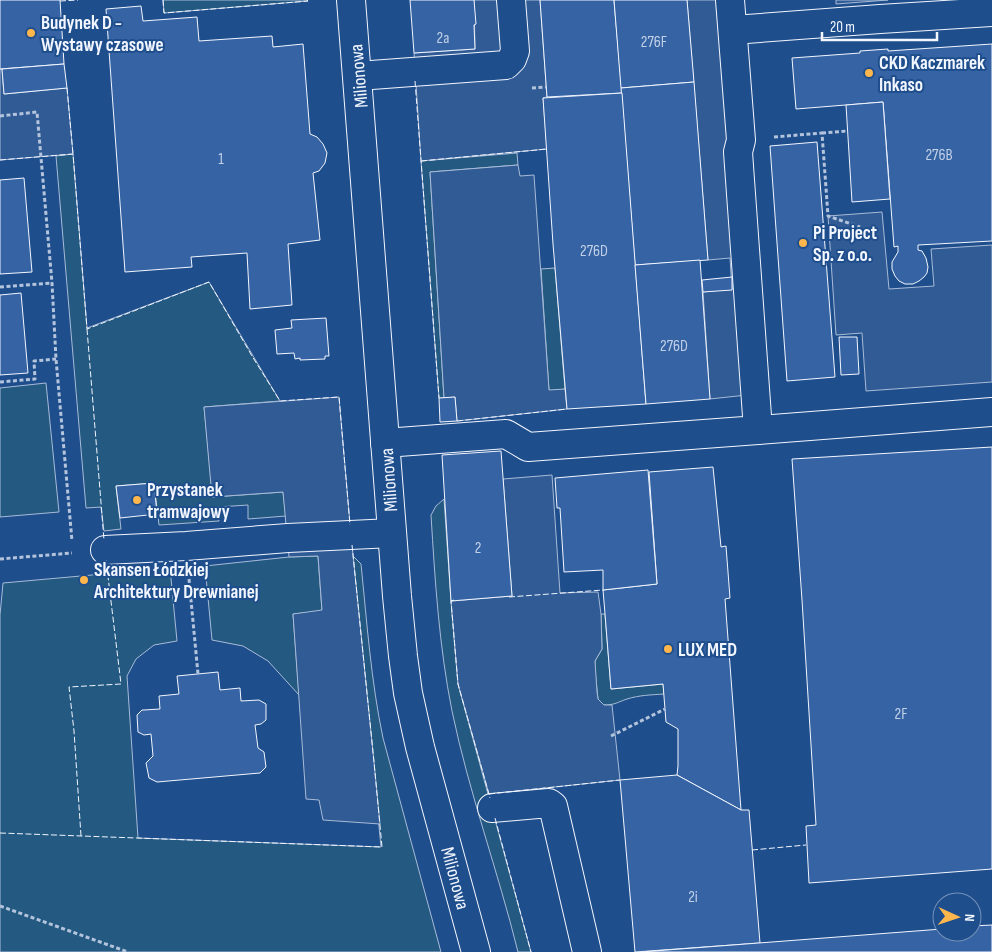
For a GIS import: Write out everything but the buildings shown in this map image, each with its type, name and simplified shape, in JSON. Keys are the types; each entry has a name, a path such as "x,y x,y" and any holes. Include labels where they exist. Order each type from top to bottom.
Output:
{"street":[{"name":"Milionowa","path":"352,0 403,656 420,747 476,952"},
{"path":"358,76 506,65 512,59 515,52 511,0"},
{"path":"730,0 741,140 738,152 758,430"},
{"path":"733,30 992,12"},
{"path":"385,443 506,434 528,447 992,412"},
{"path":"105,550 392,533"},
{"path":"492,808 548,803 553,806 587,952"}],"path":[{"path":"528,88 546,87"},
{"path":"0,116 37,112 73,553"},
{"path":"741,140 847,131"},
{"path":"822,133 828,216 860,227"},
{"path":"0,287 52,283"},
{"path":"0,382 35,379 34,361 56,359"},
{"path":"186,546 198,674"},
{"path":"0,559 105,550"},
{"path":"611,736 665,709"},
{"path":"0,906 128,952"}],"shaded area":[{"path":"163,0 307,0 308,1 164,13"},
{"path":"474,0 540,0 547,97 543,98 547,149 421,161 414,53 475,49"},
{"path":"687,0 730,0 756,394 710,399 703,292 732,289 730,258 708,260"},
{"path":"836,0 888,0 836,4"},
{"path":"0,69 2,69 4,94 67,88 73,154 0,160"},
{"path":"517,153 518,165 430,172 444,398 439,398 421,161"},
{"path":"73,154 87,328 209,282 280,401 204,407 213,497 283,492 286,516 248,519 248,505 218,507 219,521 159,525 154,483 116,486 121,529 104,531 101,507 86,508 56,156"},
{"path":"518,165 520,176 534,175 549,390 565,389 567,409 457,421 455,397 444,398 430,172"},
{"path":"882,212 889,289 934,286 931,249 992,245 992,382 866,391 862,333 836,335 828,216"},
{"path":"555,268 565,389 549,391 541,269"},
{"path":"46,383 59,512 0,517 0,388"},
{"path":"339,397 380,824 323,820 319,800 306,799 293,614 322,610 318,556 289,557 283,492 212,497 204,407"},
{"path":"552,475 560,593 598,592 602,649 595,661 597,692 598,699 604,705 612,705 620,780 489,794 458,684 451,601 512,596 503,479"},
{"path":"444,499 458,684 531,952 518,952 467,772 452,711 441,638 431,515 436,506"},
{"path":"318,556 322,611 293,614 299,695 268,661 243,646 212,640 205,566 289,557"},
{"path":"353,556 361,564 372,673 383,738 441,952 0,952 0,615 3,583 170,568 177,641 154,645 136,659 127,676 138,838 381,847"},
{"path":"601,614 605,614 611,689 663,684 664,694 646,695 608,705 604,705 598,699 595,661 602,649"}],"fence":[{"path":"60,1 78,0"},
{"path":"163,0 164,13 307,0"},
{"path":"415,81 439,398"},
{"path":"67,88 73,154"},
{"path":"421,161 547,149"},
{"path":"0,160 73,154 87,329 209,282 280,401 339,397 350,525"},
{"path":"87,329 104,540"},
{"path":"457,421 567,409"},
{"path":"0,833 382,847 352,545"},
{"path":"81,836 69,687 121,684 106,560"},
{"path":"509,597 603,590"},
{"path":"454,600 451,601 458,684 490,798"},
{"path":"489,794 620,780"},
{"path":"495,818 531,952"},
{"path":"752,850 806,845"}],"place":[{"name":"Budynek D - Wystawy czasowe","path":"31,33"},
{"name":"CKD Kaczmarek Inkaso","path":"869,73"},
{"name":"Pi Project Sp. z o.o.","path":"803,243"},
{"name":"Przystanek tramwajowy","path":"137,500"},
{"name":"Skansen Łódzkiej Architektury Drewnianej","path":"84,580"},
{"name":"LUX MED","path":"668,649"}]}
